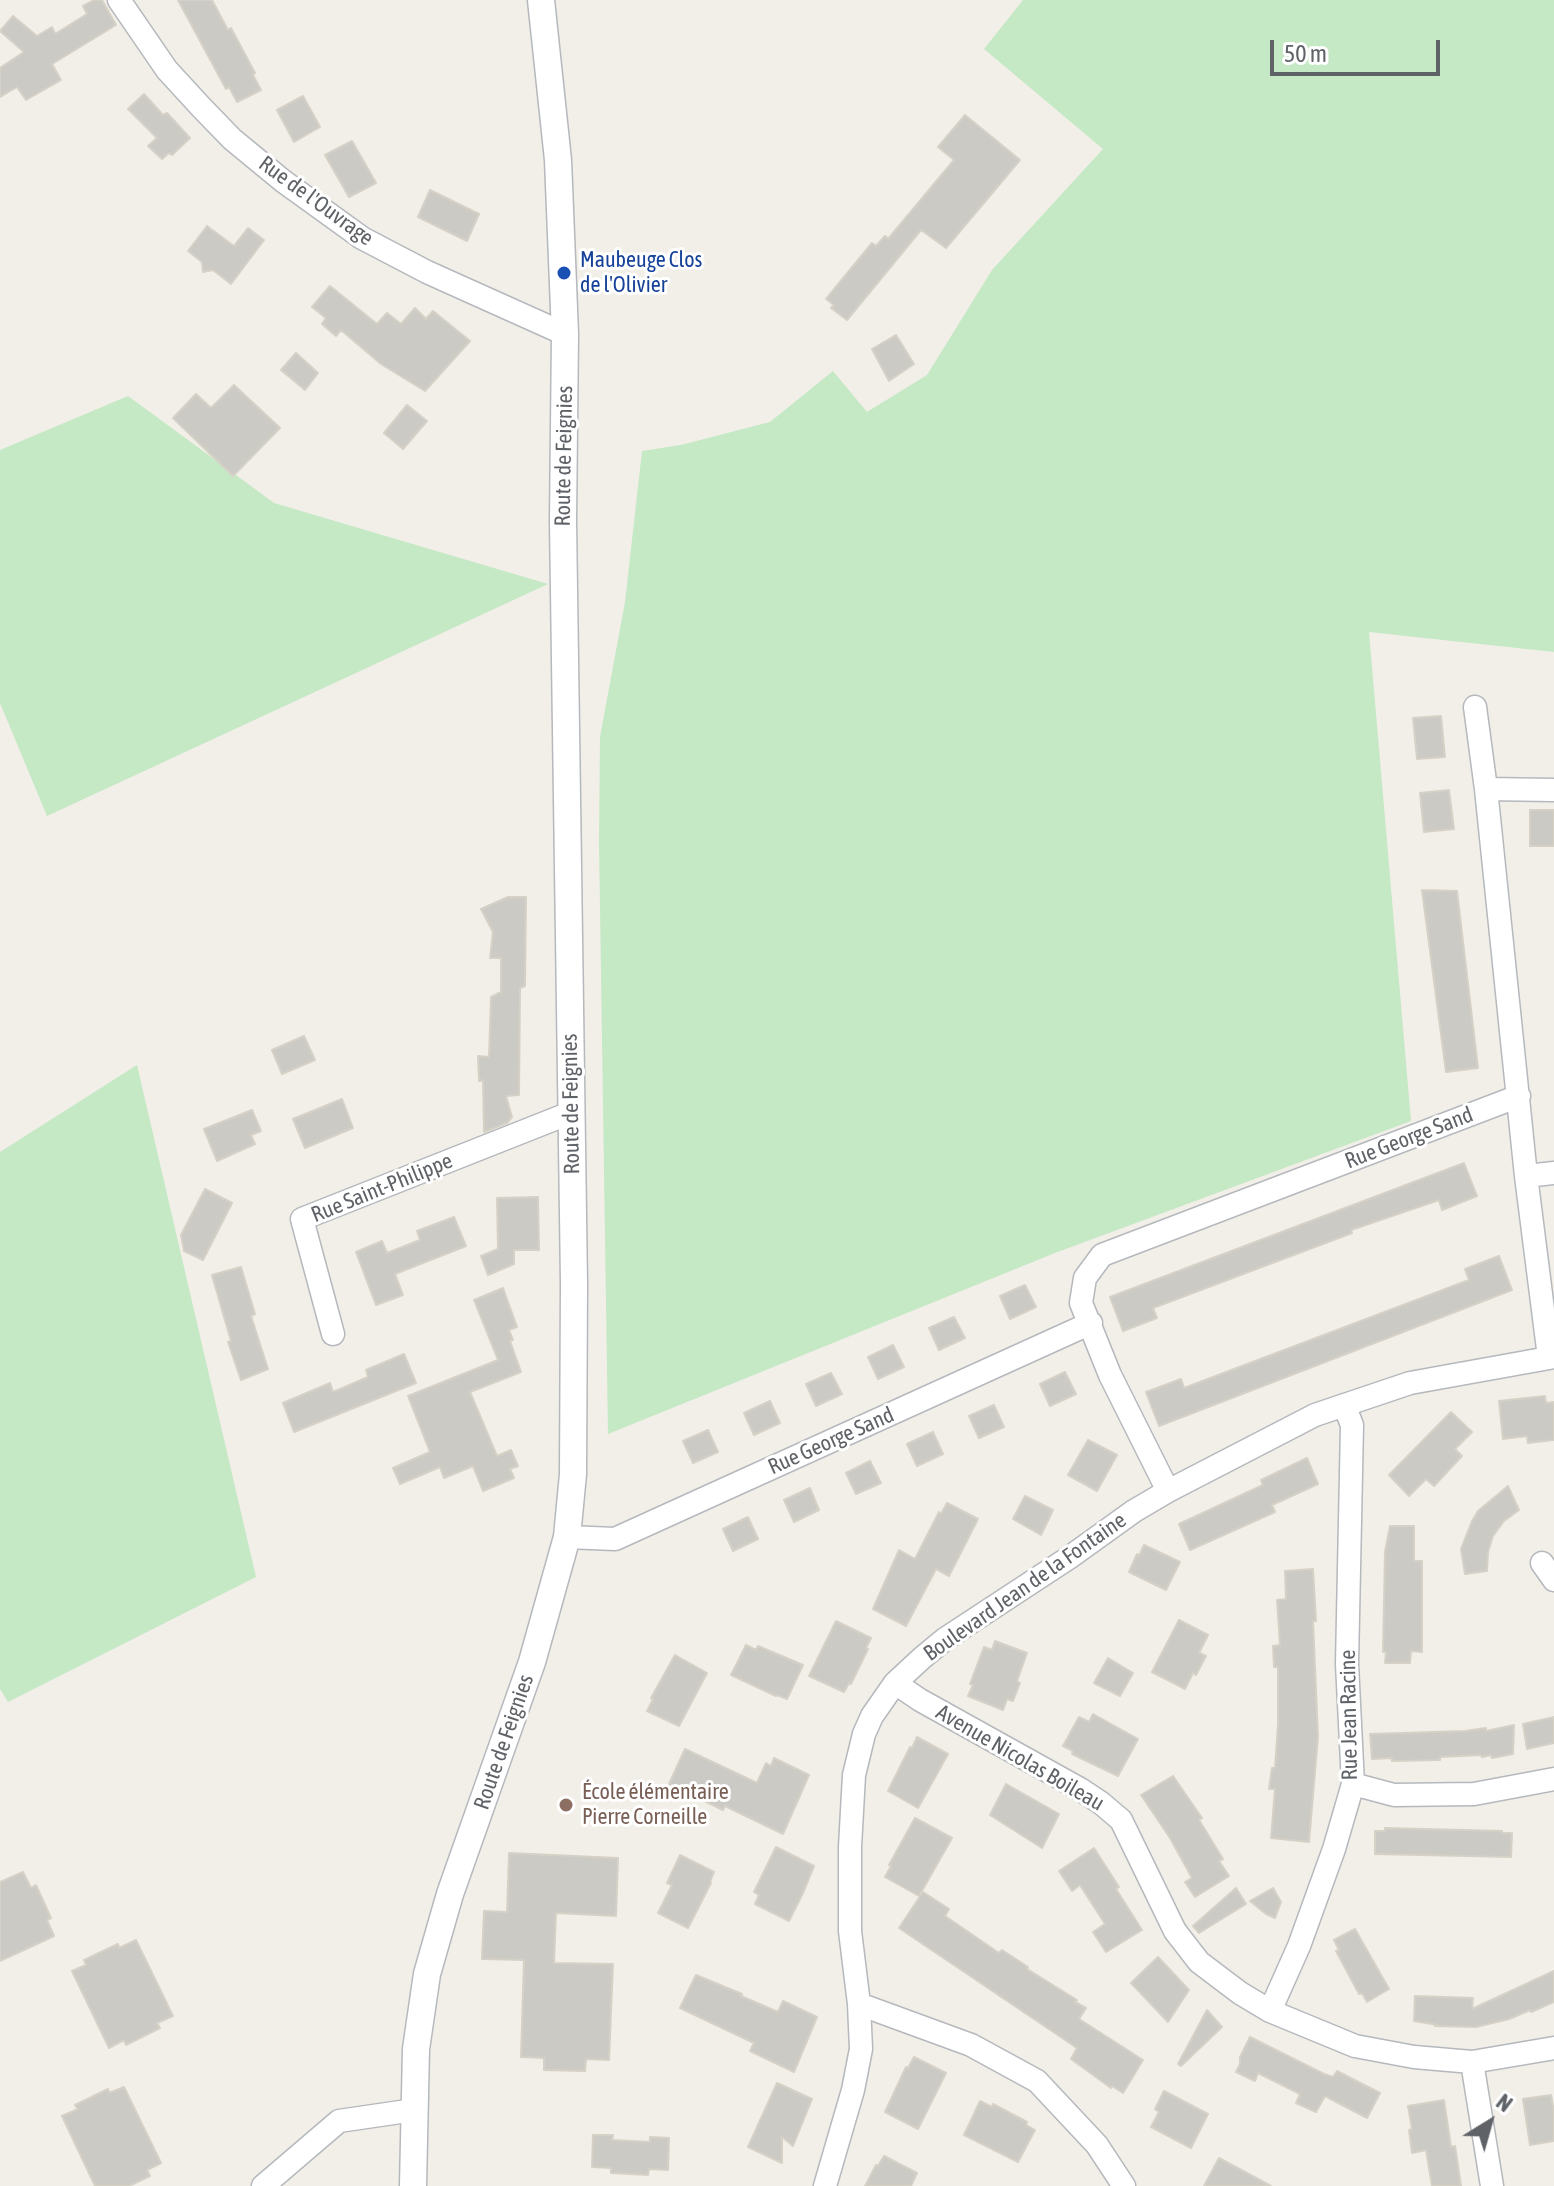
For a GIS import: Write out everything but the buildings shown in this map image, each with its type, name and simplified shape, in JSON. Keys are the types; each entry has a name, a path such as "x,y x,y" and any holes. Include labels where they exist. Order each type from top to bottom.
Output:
{"street":[{"name":"Rue de l'Ouvrage","path":"119,0 167,70 232,139 283,181 362,238 427,272 565,334"},
{"name":"Route de Feignies","path":"413,2186 416,2049 427,1974 450,1894 532,1662 567,1537 573,1474 574,1284 563,521 565,334 558,160 541,0"},
{"path":"1475,707 1526,1176 1552,1357"},
{"path":"1486,789 1554,790"},
{"name":"Rue George Sand","path":"1168,1491 1110,1375 1081,1303 1085,1278 1102,1255 1519,1096"},
{"name":"Rue Saint-Philippe","path":"333,1334 302,1219 570,1113"},
{"path":"1526,1176 1554,1173"},
{"name":"Rue George Sand","path":"567,1537 615,1539 1091,1323"},
{"name":"Boulevard Jean de la Fontaine","path":"825,2186 853,2090 861,2049 850,1931 854,1775 868,1725 895,1683 945,1639 1134,1511 1315,1415 1410,1383 1552,1357"},
{"name":"Rue Jean Racine","path":"1270,2011 1299,1946 1334,1849 1353,1784 1347,1664 1352,1425 1344,1405"},
{"name":"Avenue Nicolas Boileau","path":"895,1683 1080,1789 1111,1811 1121,1820 1175,1931 1199,1962 1270,2011 1355,2046 1414,2057 1472,2062 1554,2048"},
{"path":"1353,1784 1394,1795 1474,1794 1554,1779"},
{"path":"859,2004 971,2045 1037,2081 1097,2145 1124,2186"},
{"path":"1472,2062 1492,2186"},
{"path":"263,2186 339,2121 414,2110"}],"green space":[{"path":"1023,0 1554,0 1554,652 1369,632 1411,1121 1055,1253 608,1434 600,737 625,602 642,451 681,445 770,422 833,371 867,412 927,375 992,270 1103,149 984,49"},
{"path":"128,396 274,503 548,584 47,816 0,703 0,450"},
{"path":"137,1065 256,1577 8,1702 0,1689 0,1152"}],"place":[{"name":"Maubeuge Clos de l'Olivier","path":"564,273"},
{"name":"École élémentaire Pierre Corneille","path":"566,1805"}]}
